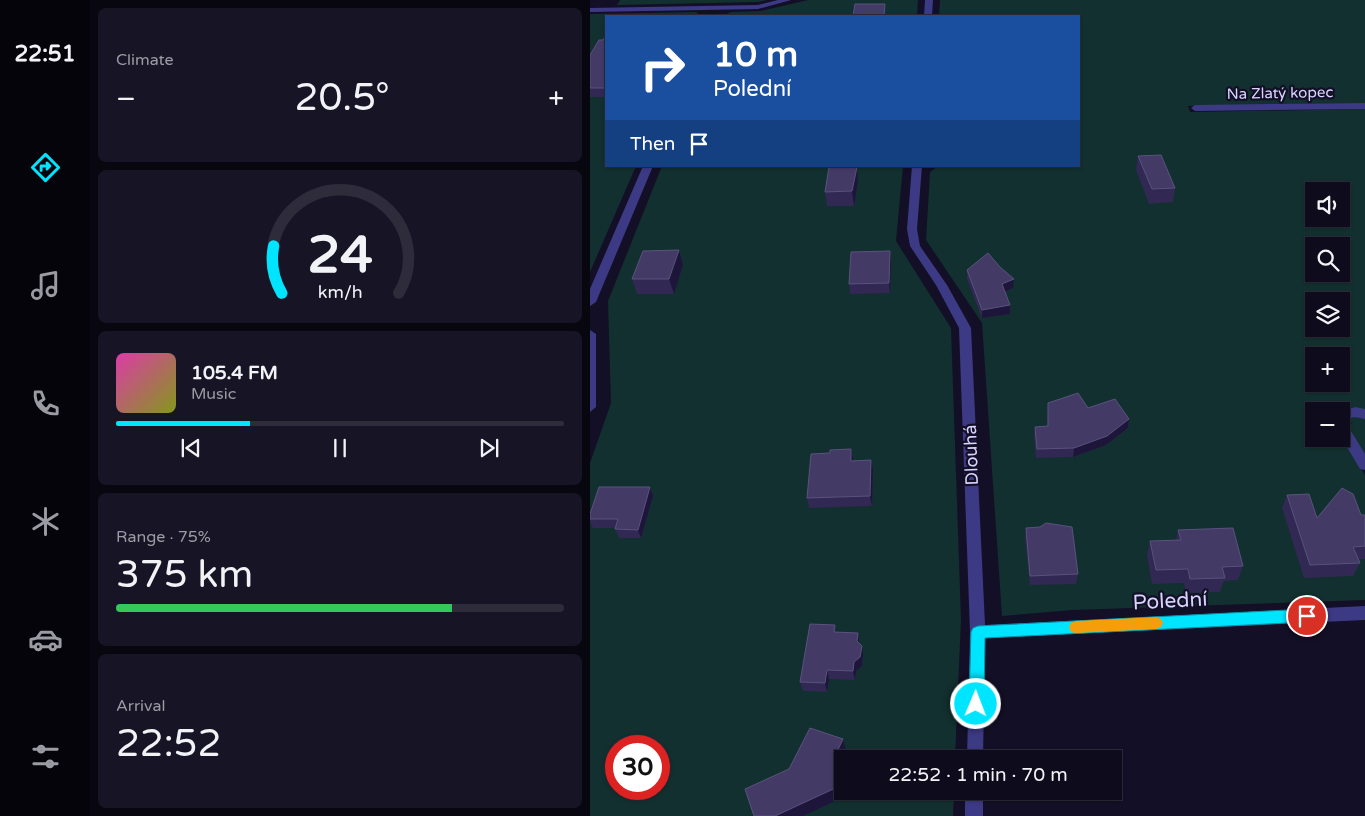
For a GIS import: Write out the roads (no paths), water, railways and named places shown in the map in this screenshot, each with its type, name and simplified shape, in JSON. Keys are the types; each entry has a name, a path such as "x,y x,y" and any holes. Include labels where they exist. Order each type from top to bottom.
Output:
{"street":[{"path":"590,10 713,12 758,7 787,0"},
{"path":"928,15 929,0"},
{"name":"Na Zlatý kopec","path":"1195,108 1365,106"},
{"path":"590,302 648,167"},
{"name":"Dlouhá","path":"917,167 912,228 916,246 965,328 978,632 975,750"},
{"path":"590,334 590,407"},
{"path":"1350,414 1355,412 1365,414"},
{"path":"1350,440 1365,464"},
{"name":"Polední","path":"978,632 1365,613"},
{"path":"974,800 974,816"}]}
